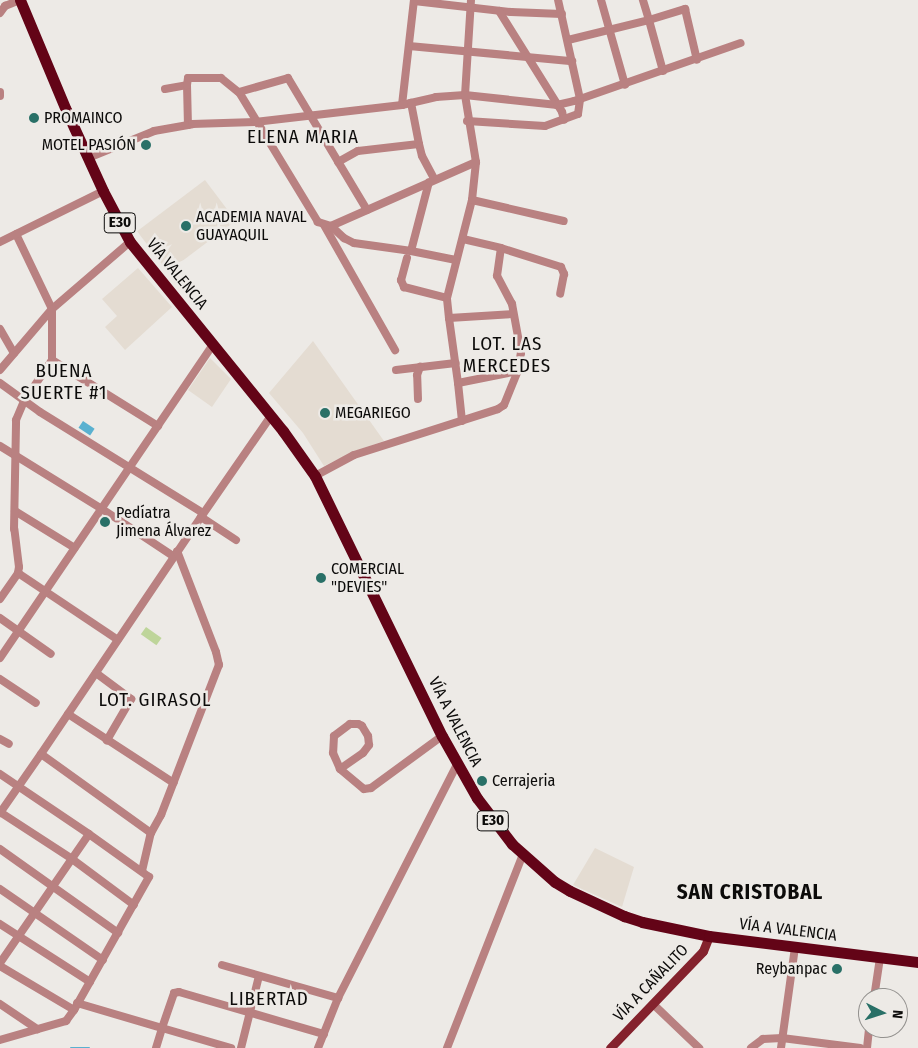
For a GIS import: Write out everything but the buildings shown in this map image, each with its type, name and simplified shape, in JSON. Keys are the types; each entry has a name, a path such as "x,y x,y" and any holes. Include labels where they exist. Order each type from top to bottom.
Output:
{"highway":[{"name":"VÍA VALENCIA","path":"20,0 88,158 130,242 271,416"},
{"name":"VÍA A VALENCIA","path":"271,416 315,476 442,736 485,810 523,854 556,882 608,909 642,922 709,936 918,962"}],"main road":[{"name":"VÍA A CAÑALITO","path":"610,1048 703,951 709,936"}],"street":[{"path":"0,12 5,6 20,0"},
{"path":"448,298 404,287 401,280 431,180 407,104 409,46 414,0 471,4 499,10 562,14"},
{"path":"468,121 540,127 578,114 580,99 558,0"},
{"path":"601,0 625,85"},
{"path":"643,0 663,71"},
{"path":"462,421 448,298 472,200 476,162 465,94 471,4"},
{"path":"568,40 685,9 697,60"},
{"path":"499,10 525,56 557,105 564,120"},
{"path":"88,158 154,131 188,125 255,122 309,114 407,104 436,97 465,94 557,105 625,85 740,43"},
{"path":"409,46 572,61"},
{"path":"188,125 188,78 221,78 238,92 318,222 327,225 354,243"},
{"path":"238,92 287,78 367,210"},
{"path":"165,89 187,84"},
{"path":"338,162 358,151 420,144"},
{"path":"327,225 367,210 431,180 476,162"},
{"path":"0,242 103,191"},
{"path":"472,200 564,221"},
{"path":"327,225 332,239 394,350"},
{"path":"0,599 18,573 19,560 14,528 17,456 16,420 24,401 52,360 52,309 16,234"},
{"path":"463,238 561,267 564,274 560,294"},
{"path":"332,239 409,254 456,260"},
{"path":"0,370 52,309 130,242"},
{"path":"315,476 354,455 501,408 518,371 520,347 512,304 497,276 501,248"},
{"path":"449,318 513,314"},
{"path":"0,329 14,353"},
{"path":"0,658 213,344"},
{"path":"52,360 158,426"},
{"path":"396,370 456,363"},
{"path":"418,400 417,375 420,368"},
{"path":"458,383 518,371"},
{"path":"0,383 24,401 202,515 236,540"},
{"path":"134,905 72,859 0,812 271,416"},
{"path":"0,446 175,554 216,652 219,665 161,816 151,833 142,871"},
{"path":"15,511 75,548"},
{"path":"18,573 118,640"},
{"path":"0,618 51,654"},
{"path":"96,673 131,699 107,740"},
{"path":"0,679 36,703"},
{"path":"68,714 174,783"},
{"path":"340,769 368,749 368,736 358,724 350,724 334,736 332,748 340,769 362,788 371,788 442,736"},
{"path":"0,738 9,744"},
{"path":"41,754 151,833"},
{"path":"318,1048 338,998 457,764"},
{"path":"0,774 149,877 76,1007 66,1021 0,1040"},
{"path":"89,834 0,964 76,1007 162,1028 231,1048"},
{"path":"0,849 118,933"},
{"path":"447,1048 523,854"},
{"path":"0,889 103,960"},
{"path":"0,924 90,982"},
{"path":"781,1048 795,947"},
{"path":"876,988 880,958"},
{"path":"222,965 338,998"},
{"path":"241,1048 259,976"},
{"path":"156,1048 174,993 177,992 324,1034"},
{"path":"0,1004 37,1029"},
{"path":"653,1004 699,1048"},
{"path":"751,1048 763,1038 782,1038 823,1045 860,1048"}],"shaded area":[{"name":"ACADEMIA NAVAL GUAYAQUIL","path":"205,180 236,221 168,272 137,231"},
{"path":"138,268 172,307 125,350 105,327 117,316 102,299"},
{"name":"MEGARIEGO","path":"313,341 384,441 355,451 324,466 303,433 269,393"},
{"path":"210,358 231,379 212,407 188,390"},
{"path":"595,848 634,867 622,907 573,885"}],"green space":[{"path":"146,627 162,638 156,645 141,634"}],"water":[{"path":"83,421 95,429 90,435 79,428"}],"waterway":[{"path":"71,1048 89,1048"}],"place":[{"name":"PROMAINCO","path":"34,118"},
{"name":"MOTEL PASIÓN","path":"146,145"},
{"name":"ACADEMIA NAVAL GUAYAQUIL","path":"186,226"},
{"name":"MEGARIEGO","path":"325,413"},
{"name":"Pedíatra Jimena Álvarez","path":"105,522"},
{"name":"COMERCIAL \"DEVIES\"","path":"321,578"},
{"name":"Cerrajeria","path":"482,781"},
{"name":"Reybanpac","path":"837,969"}],"district":[{"name":"ELENA MARIA","path":"303,137"},
{"name":"LOT. LAS MERCEDES","path":"507,355"},
{"name":"BUENA SUERTE #1","path":"64,382"},
{"name":"LOT. GIRASOL","path":"155,700"},
{"name":"SAN CRISTOBAL","path":"750,892"},
{"name":"LIBERTAD","path":"269,999"}]}
